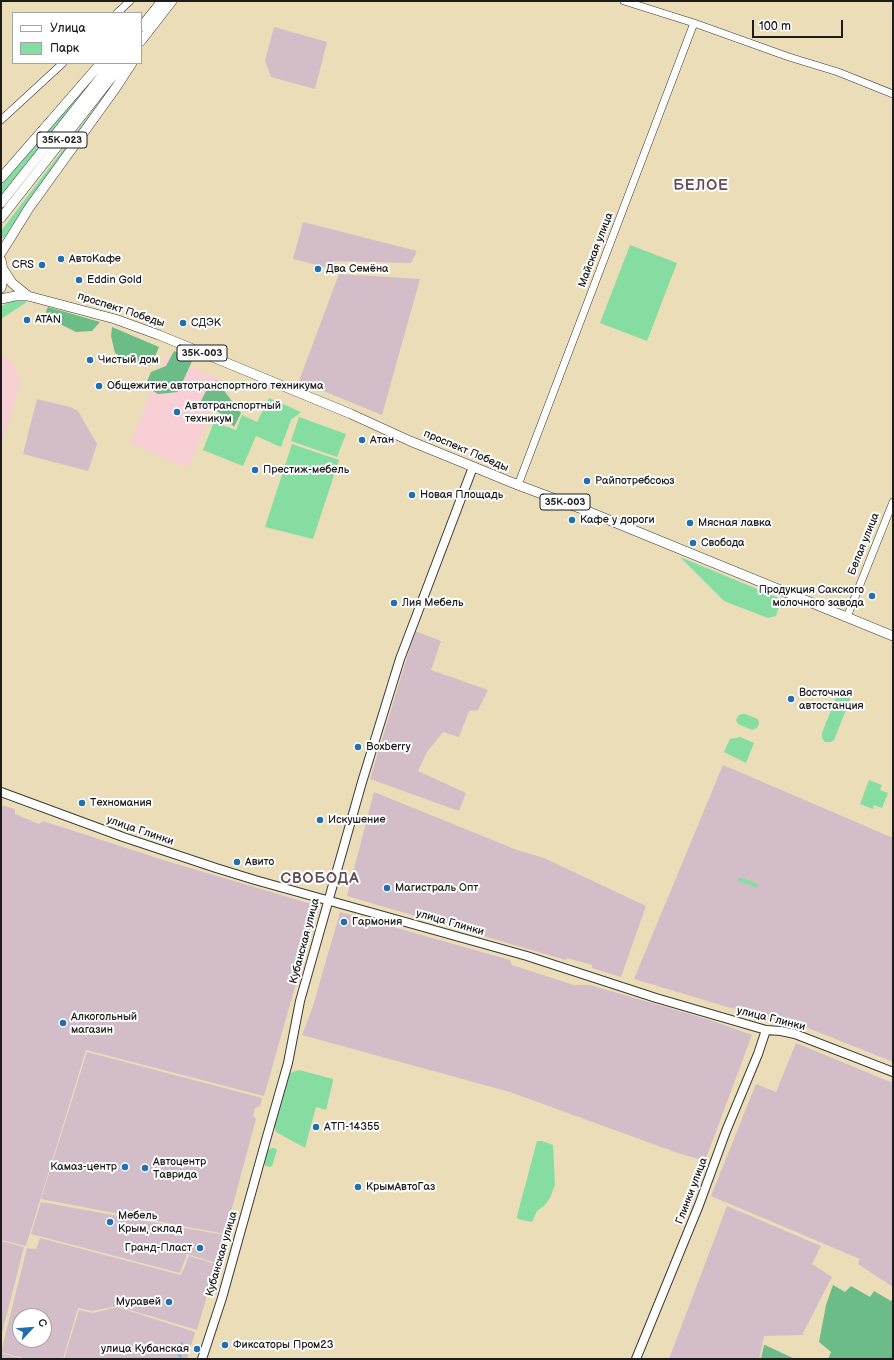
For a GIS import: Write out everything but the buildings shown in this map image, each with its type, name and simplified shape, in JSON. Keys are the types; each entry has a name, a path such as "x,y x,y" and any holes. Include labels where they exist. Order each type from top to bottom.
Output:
{"main road":[{"path":"142,26 162,1"},
{"path":"142,39 172,1"},
{"path":"142,23 153,13"},
{"path":"142,44 152,27"},
{"path":"1,178 100,64"},
{"name":"35К-023","path":"1,203 111,64"},
{"name":"35К-023","path":"1,218 122,64"},
{"path":"1,253 29,208 131,64"},
{"path":"1,288 2,265"},
{"name":"проспект Победы","path":"2,265 12,283 28,296"},
{"name":"проспект Победы","path":"1,299 15,296 28,296 116,319 159,335 345,411 410,441 473,467 582,509 893,636"},
{"name":"Кубанская улица","path":"202,1359 222,1298 288,1063 300,1001 362,782 400,659 473,467"},
{"name":"улица Глинки","path":"1,792 194,861 255,880 527,956 656,998 766,1030 795,1034 893,1072"},
{"name":"Глинки улица","path":"636,1359 699,1205 726,1131 758,1054 766,1030"}],"street":[{"path":"118,12 130,1"},
{"path":"624,1 838,72 893,94"},
{"name":"Майская улица","path":"518,485 694,23"},
{"path":"1,120 62,64"},
{"name":"Белая улица","path":"847,617 893,502"}],"shaded area":[{"path":"274,27 327,42 315,89 271,77 265,61"},
{"path":"303,222 417,251 411,263 333,261 329,268 293,259"},
{"path":"339,274 420,279 382,415 299,381"},
{"path":"1,354 13,364 19,375 19,387 1,448"},
{"name":"Автотранспортный техникум","path":"166,356 224,381 188,468 130,443"},
{"path":"37,399 70,407 78,411 97,444 88,471 23,454"},
{"path":"415,631 441,641 431,670 488,690 478,710 469,711 459,737 443,732 427,752 418,771 466,793 459,811 370,779"},
{"path":"723,765 893,838 893,1062 808,1028 771,1020 634,979"},
{"path":"374,792 517,850 544,858 646,906 621,977 592,968 592,965 567,958 566,960 347,896"},
{"path":"1,805 15,809 15,814 39,824 43,821 160,859 318,906 264,1096 86,1050 26,1246 1,1240"},
{"path":"340,912 510,960 512,965 574,985 590,985 710,1020 752,1035 705,1161 675,1152 510,1092 302,1035 313,1006"},
{"path":"796,1043 893,1083 893,1287 858,1264 860,1259 711,1196 756,1084 776,1092"},
{"path":"87,1052 262,1098 260,1106 255,1108 253,1116 256,1119 225,1234 41,1199"},
{"path":"41,1202 224,1235 216,1263 187,1254 180,1273 31,1234"},
{"path":"727,1206 821,1246 812,1264 832,1277 802,1335 764,1336 759,1359 669,1359"},
{"path":"40,1238 181,1275 189,1256 216,1264 197,1330 117,1306 92,1311 78,1308 63,1359 26,1359 1,1352 12,1308 27,1248 36,1249"},
{"path":"1,1241 24,1247 1,1337"},
{"path":"117,1307 195,1332 187,1359 64,1359 79,1310 93,1313"},
{"path":"2,1353 22,1359 1,1359"}],"green space":[{"path":"98,73 1,197 1,183"},
{"path":"106,93 107,94 5,240 1,236 1,231"},
{"path":"630,245 677,263 647,341 600,323"},
{"path":"22,298 27,302 1,319 1,307 9,301"},
{"path":"48,307 100,322 92,331 76,332 48,318 46,311"},
{"path":"112,327 159,347 153,361 134,364 115,353 111,336"},
{"path":"174,351 193,359 178,392 158,394 145,386 151,372 166,366"},
{"path":"216,380 241,413 234,427 222,414 200,403 208,387"},
{"path":"269,398 301,412 291,420 281,447 256,436 243,466 203,450 214,422 236,430 242,415 257,422"},
{"path":"299,417 346,434 337,457 291,441"},
{"path":"292,444 339,460 313,539 265,527"},
{"path":"680,557 779,598 781,601 776,616 768,618 724,601"},
{"path":"842,690 848,692 850,700 834,740 831,742 825,742 822,738 822,733 837,695"},
{"path":"742,714 758,719 759,724 757,728 752,730 738,724 736,720 738,716"},
{"path":"740,737 754,743 746,763 724,752 730,739"},
{"path":"869,780 882,785 880,790 888,793 882,808 874,805 873,809 860,804"},
{"path":"739,877 758,884 757,888 738,881"},
{"path":"299,1070 333,1079 326,1110 316,1107 305,1148 276,1132 274,1127 290,1073"},
{"path":"537,1141 542,1141 553,1145 555,1185 550,1198 544,1206 537,1211 532,1222 518,1219 517,1216"},
{"path":"272,1148 277,1150 272,1166 270,1167 266,1166 264,1163 268,1150"},
{"path":"833,1285 845,1292 851,1286 870,1297 874,1291 891,1301 893,1299 893,1359 828,1359 831,1352 819,1342 826,1305"},
{"path":"765,1345 795,1359 761,1359"}],"waterway":[{"path":"179,1349 176,1351 181,1357"}],"place":[{"name":"АвтоКафе","path":"61,259"},
{"name":"CRS","path":"42,265"},
{"name":"Два Семёна","path":"318,269"},
{"name":"Eddin Gold","path":"79,280"},
{"name":"ATAN","path":"27,320"},
{"name":"СДЭК","path":"183,323"},
{"name":"Чистый дом","path":"90,360"},
{"name":"Общежитие автотранспортного техникума","path":"99,386"},
{"name":"Автотранспортный техникум","path":"177,412"},
{"name":"Атан","path":"362,440"},
{"name":"Престиж-мебель","path":"255,470"},
{"name":"Райпотребсоюз","path":"587,481"},
{"name":"Новая Площадь","path":"412,495"},
{"name":"Кафе у дороги","path":"572,520"},
{"name":"Мясная лавка","path":"690,523"},
{"name":"Свобода","path":"693,543"},
{"name":"Продукция Сакского молочного завода","path":"872,596"},
{"name":"Лия Мебель","path":"394,603"},
{"name":"Восточная автостанция","path":"791,699"},
{"name":"Boxberry","path":"358,747"},
{"name":"Техномания","path":"82,803"},
{"name":"Искушение","path":"320,820"},
{"name":"Авито","path":"237,862"},
{"name":"Магистраль Опт","path":"387,888"},
{"name":"Гармония","path":"344,922"},
{"name":"Алкогольный магазин","path":"63,1023"},
{"name":"АТП-14355","path":"316,1127"},
{"name":"Камаз-центр","path":"125,1167"},
{"name":"Автоцентр Таврида","path":"145,1168"},
{"name":"КрымАвтоГаз","path":"358,1187"},
{"name":"Мебель Крым, склад","path":"110,1222"},
{"name":"Гранд-Пласт","path":"200,1248"},
{"name":"Муравей","path":"169,1302"},
{"name":"Фиксаторы Пром23","path":"225,1345"},
{"name":"улица Кубанская","path":"197,1349"}],"district":[{"name":"БЕЛОЕ","path":"701,186"},
{"name":"СВОБОДА","path":"320,879"}]}
